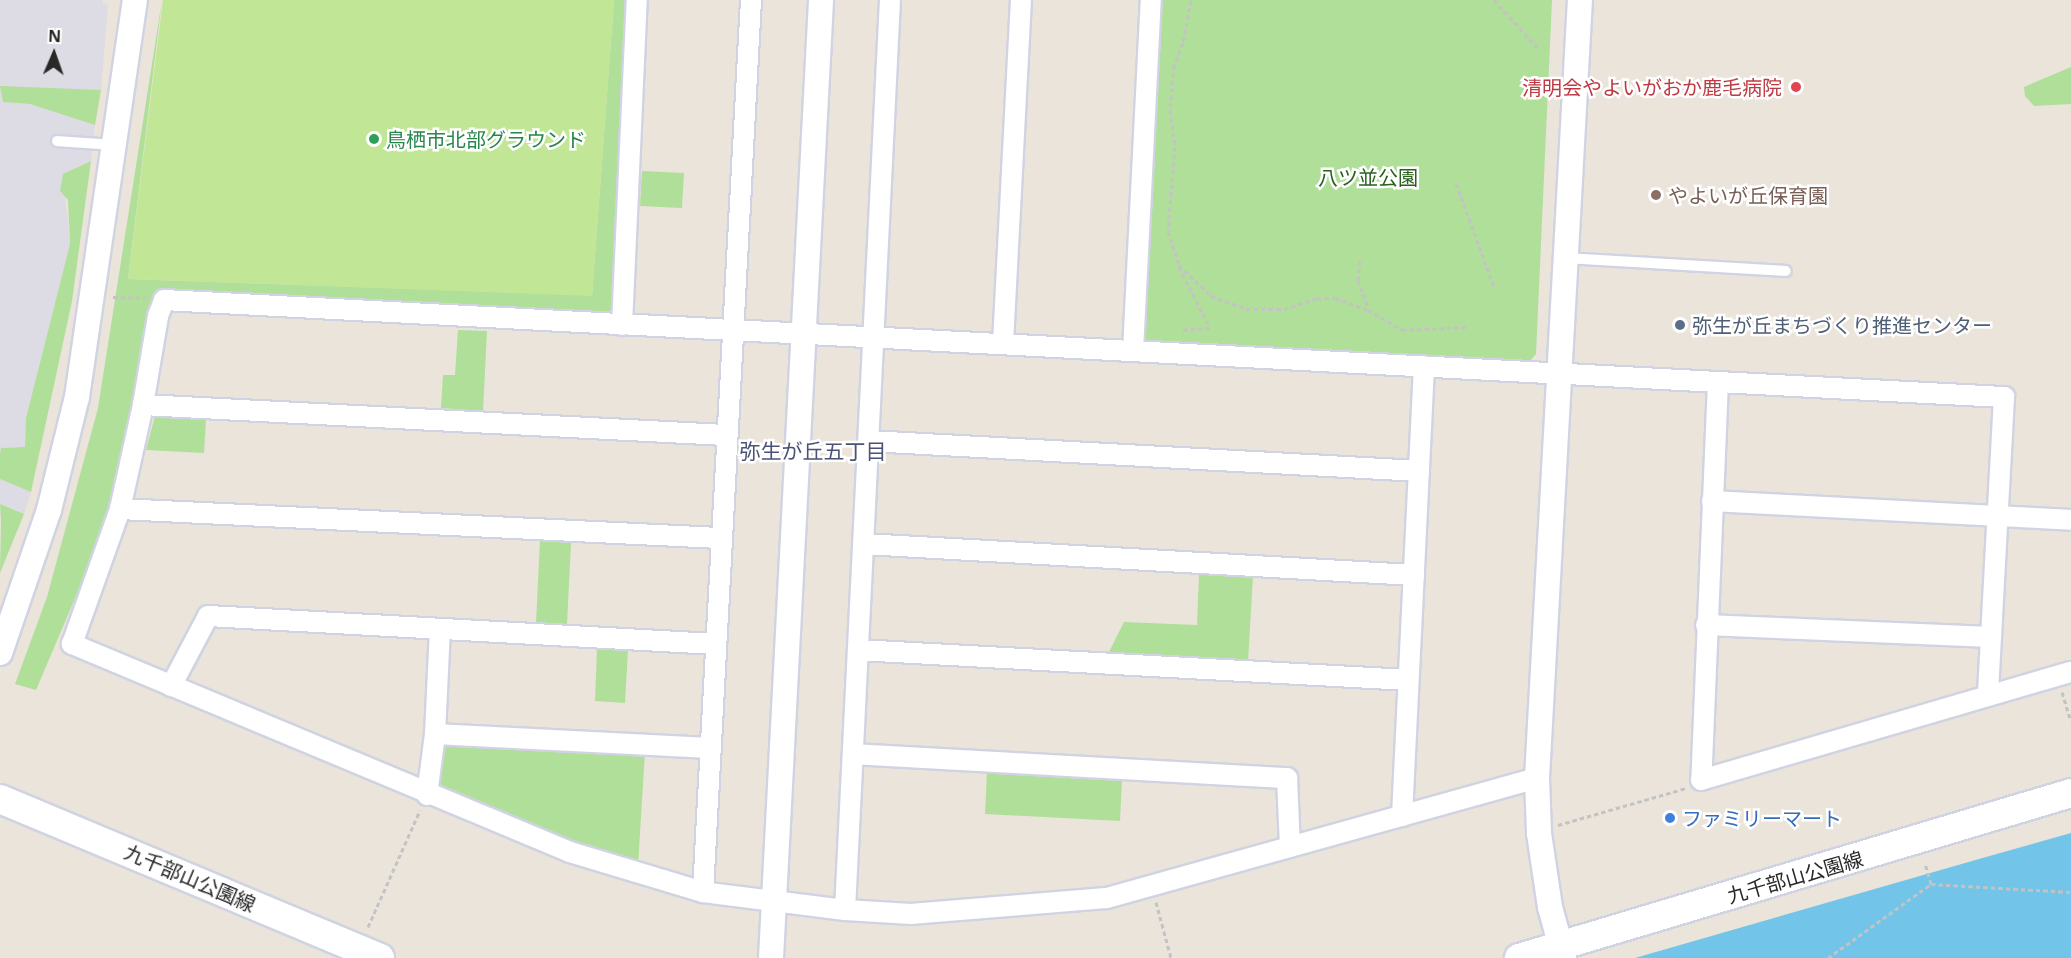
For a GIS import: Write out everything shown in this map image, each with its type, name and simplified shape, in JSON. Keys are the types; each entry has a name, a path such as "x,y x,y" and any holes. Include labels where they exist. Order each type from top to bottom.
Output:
{"main road":[{"name":"九千部山公園線","path":"1519,958 1562,952 2071,793"},
{"name":"九千部山公園線","path":"0,799 380,958"}],"street":[{"path":"0,653 49,510 77,397 135,0"},
{"path":"622,325 637,0"},
{"path":"703,892 720,538 751,0"},
{"path":"771,958 821,0"},
{"path":"845,910 890,0"},
{"path":"1003,344 1021,0"},
{"path":"1133,351 1151,0"},
{"path":"1562,952 1542,854 1537,778 1580,0"},
{"path":"1537,778 1106,898 1002,910 911,914 845,910 775,903 703,892 570,852 427,795 72,644 120,509 143,405 158,316 164,300 2004,397 1988,695"},
{"path":"1402,816 1424,367"},
{"path":"1718,382 1701,780 2064,674"},
{"path":"143,405 726,435"},
{"path":"869,441 1419,471"},
{"path":"1712,501 2071,520"},
{"path":"120,509 720,538"},
{"path":"864,544 1414,575"},
{"path":"171,686 208,616 715,644"},
{"path":"1706,625 1991,637"},
{"path":"427,795 435,734 440,629"},
{"path":"858,650 1408,680"},
{"path":"435,734 711,748"},
{"path":"853,754 1287,778 1290,847"}],"lane":[{"path":"57,141 114,146"},
{"path":"1566,258 1786,271"}],"path":[{"path":"1180,330 1210,328 1179,265 1168,231 1175,147 1170,110 1174,65 1183,43 1191,0"},
{"path":"1494,0 1538,48"},
{"path":"1456,183 1494,287"},
{"path":"1360,261 1358,280 1368,310"},
{"path":"1179,265 1211,296 1246,309 1284,309 1317,298 1335,298 1368,310 1402,330 1468,327"},
{"path":"111,297 164,300"},
{"path":"2064,674 2071,721"},
{"path":"1558,825 1689,787 1701,780"},
{"path":"368,927 427,795"},
{"path":"1925,863 1931,884"},
{"path":"1828,958 1931,884 2071,892"},
{"path":"1152,885 1171,958"}],"shaded area":[{"path":"0,0 103,0 103,4 108,5 101,90 0,87"},
{"path":"0,87 3,102 30,104 95,125 91,161 63,174 70,244 26,418 25,447 1,448 0,453"},
{"path":"0,479 31,492 24,514 0,504"}],"green space":[{"path":"162,0 128,279 592,295 614,0 627,0 611,317 157,292 133,420 105,528 36,690 15,684 47,597 98,408"},
{"name":"鳥栖市北部グラウンド","path":"163,0 614,0 592,296 128,279"},
{"name":"八ツ並公園","path":"1160,0 1552,0 1536,354 1529,362 1149,343 1143,338"},
{"path":"2071,67 2071,104 2034,106 2025,96 2024,87"},
{"path":"0,86 101,90 95,125 30,104 3,102"},
{"path":"91,161 72,301 31,492 0,479 0,453 1,448 25,447 26,418 70,244 68,200 60,191 63,174"},
{"path":"642,171 684,173 682,208 640,206"},
{"path":"458,330 487,331 483,411 441,408 443,375 455,375"},
{"path":"155,416 206,419 204,453 146,450"},
{"path":"0,504 24,514 0,573 1,521"},
{"path":"540,541 571,543 567,624 536,623"},
{"path":"1199,574 1253,576 1248,662 1108,654 1124,622 1197,625"},
{"path":"597,648 628,650 625,703 595,701"},
{"path":"448,741 645,751 638,866 584,849 444,793 440,785 442,746"},
{"path":"987,772 1122,779 1120,821 985,814"}],"water":[{"path":"2071,833 2071,958 1635,958 1979,859"}],"place":[{"name":"清明会やよいがおか鹿毛病院","path":"1796,87"},
{"name":"鳥栖市北部グラウンド","path":"374,139"},
{"name":"やよいが丘保育園","path":"1656,195"},
{"name":"弥生が丘まちづくり推進センター","path":"1680,325"},
{"name":"ファミリーマート","path":"1670,818"}],"district":[{"name":"弥生が丘五丁目","path":"813,451"}]}
